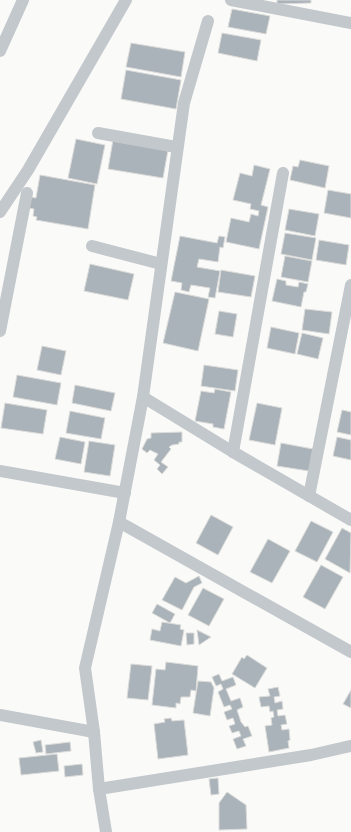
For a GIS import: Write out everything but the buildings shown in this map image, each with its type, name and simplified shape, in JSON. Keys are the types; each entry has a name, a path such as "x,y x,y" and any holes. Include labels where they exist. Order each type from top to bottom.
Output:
{"street":[{"path":"0,51 23,0"},
{"path":"0,212 28,170 126,0"},
{"path":"232,0 351,23"},
{"path":"106,832 99,789 94,732 85,668 119,522 143,397 176,147 184,103 208,21"},
{"path":"98,133 176,147"},
{"path":"233,452 283,173"},
{"path":"0,331 27,193"},
{"path":"92,246 161,264"},
{"path":"310,496 351,285"},
{"path":"143,397 233,452 351,520"},
{"path":"0,471 124,493"},
{"path":"119,522 351,652"},
{"path":"0,715 94,732"},
{"path":"99,789 306,756 350,746"}]}
